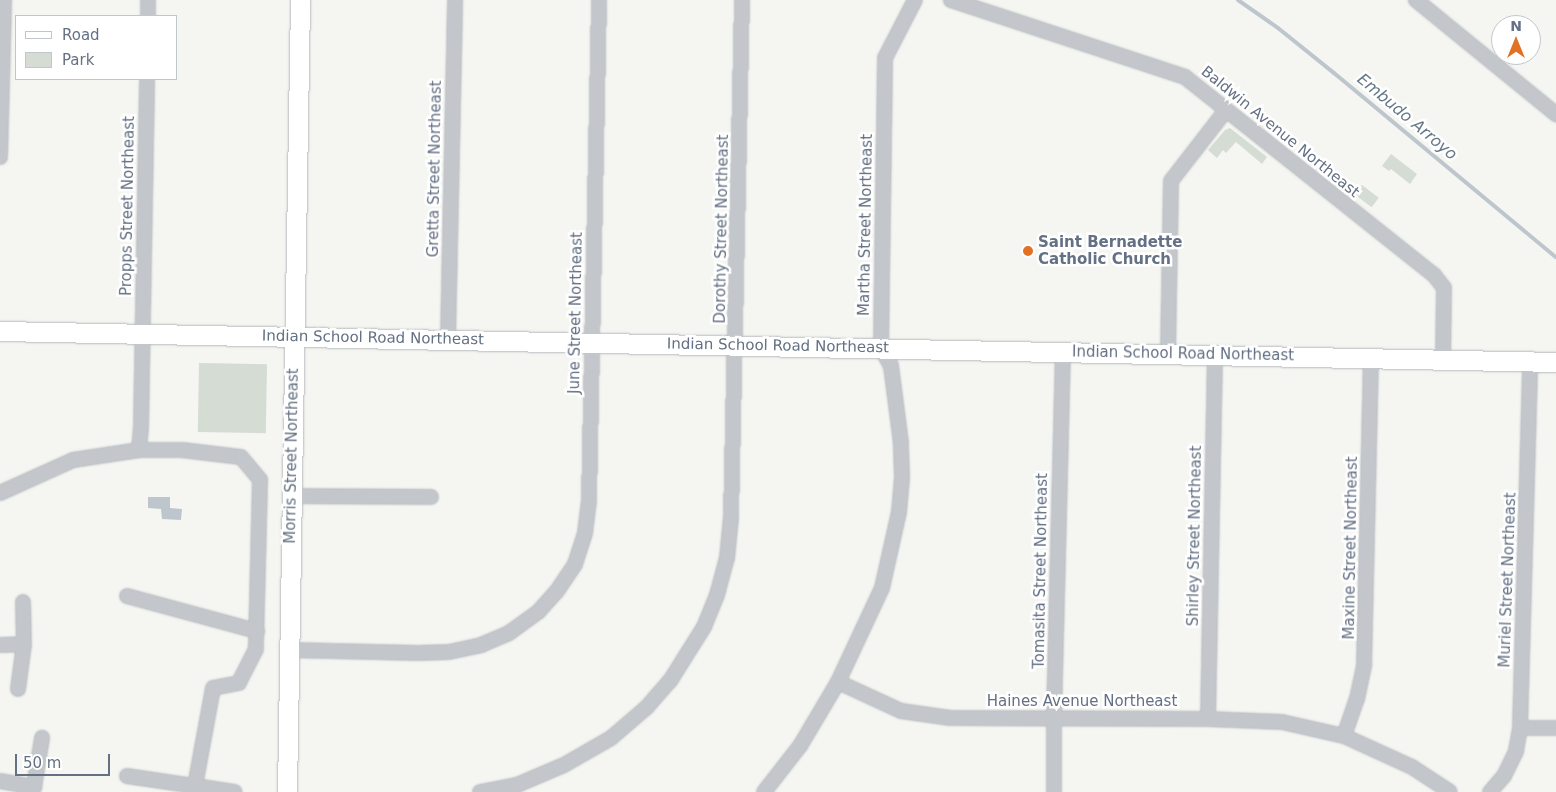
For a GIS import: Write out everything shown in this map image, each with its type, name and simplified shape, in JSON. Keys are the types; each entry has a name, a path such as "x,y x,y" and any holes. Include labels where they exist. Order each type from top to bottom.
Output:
{"street":[{"path":"0,157 4,0"},
{"path":"148,0 148,15"},
{"name":"Morris Street Northeast","path":"287,792 300,0"},
{"name":"Gretta Street Northeast","path":"448,339 455,0"},
{"name":"June Street Northeast","path":"289,650 449,652 481,645 509,633 538,612 557,591 576,564 585,533 590,500 599,0"},
{"name":"Dorothy Street Northeast","path":"480,792 517,785 564,765 610,738 647,706 670,681 704,626 717,596 727,558 731,517 742,0"},
{"name":"Martha Street Northeast","path":"838,682 882,588 899,512 902,477 901,444 891,366 881,348 885,58 914,0"},
{"name":"Baldwin Avenue Northeast","path":"951,0 1185,77 1434,276 1444,288 1443,358"},
{"path":"1416,0 1556,114"},
{"name":"Propps Street Northeast","path":"138,450 142,427 147,80"},
{"path":"1168,353 1171,181 1226,110"},
{"name":"Indian School Road Northeast","path":"0,331 1443,358 1556,362"},
{"name":"Tomasita Street Northeast","path":"1054,792 1054,718 1063,351"},
{"name":"Shirley Street Northeast","path":"1208,719 1215,354"},
{"name":"Maxine Street Northeast","path":"1344,736 1357,699 1364,664 1371,357"},
{"name":"Muriel Street Northeast","path":"1490,792 1504,776 1516,752 1520,728 1530,361"},
{"path":"0,489 73,460 138,450 182,450 241,457 260,480 258,631 256,649 239,683 213,688 195,786"},
{"path":"292,496 431,497"},
{"path":"127,596 258,631"},
{"path":"18,689 24,644 23,602"},
{"path":"0,645 24,644"},
{"path":"764,792 800,746 838,682"},
{"name":"Haines Avenue Northeast","path":"838,682 901,711 951,718 1208,719 1282,722 1344,736 1412,767 1450,792"},
{"path":"1520,728 1556,728"},
{"path":"0,781 34,787 42,738"},
{"path":"127,776 235,792"}],"green space":[{"path":"1230,128 1267,157 1262,164 1236,142 1226,153 1223,150 1217,158 1208,150 1225,130"},
{"path":"1391,154 1417,174 1410,184 1391,169 1389,171 1382,166"},
{"path":"1362,185 1379,198 1372,207 1355,195"},
{"path":"199,363 267,364 266,433 198,432"}],"shaded area":[{"path":"148,497 170,497 170,508 182,509 181,520 162,519 161,509 148,508"}],"waterway":[{"name":"Embudo Arroyo","path":"1238,0 1278,28 1334,73 1556,257"}],"place":[{"name":"Saint Bernadette Catholic Church","path":"1028,251"}]}
